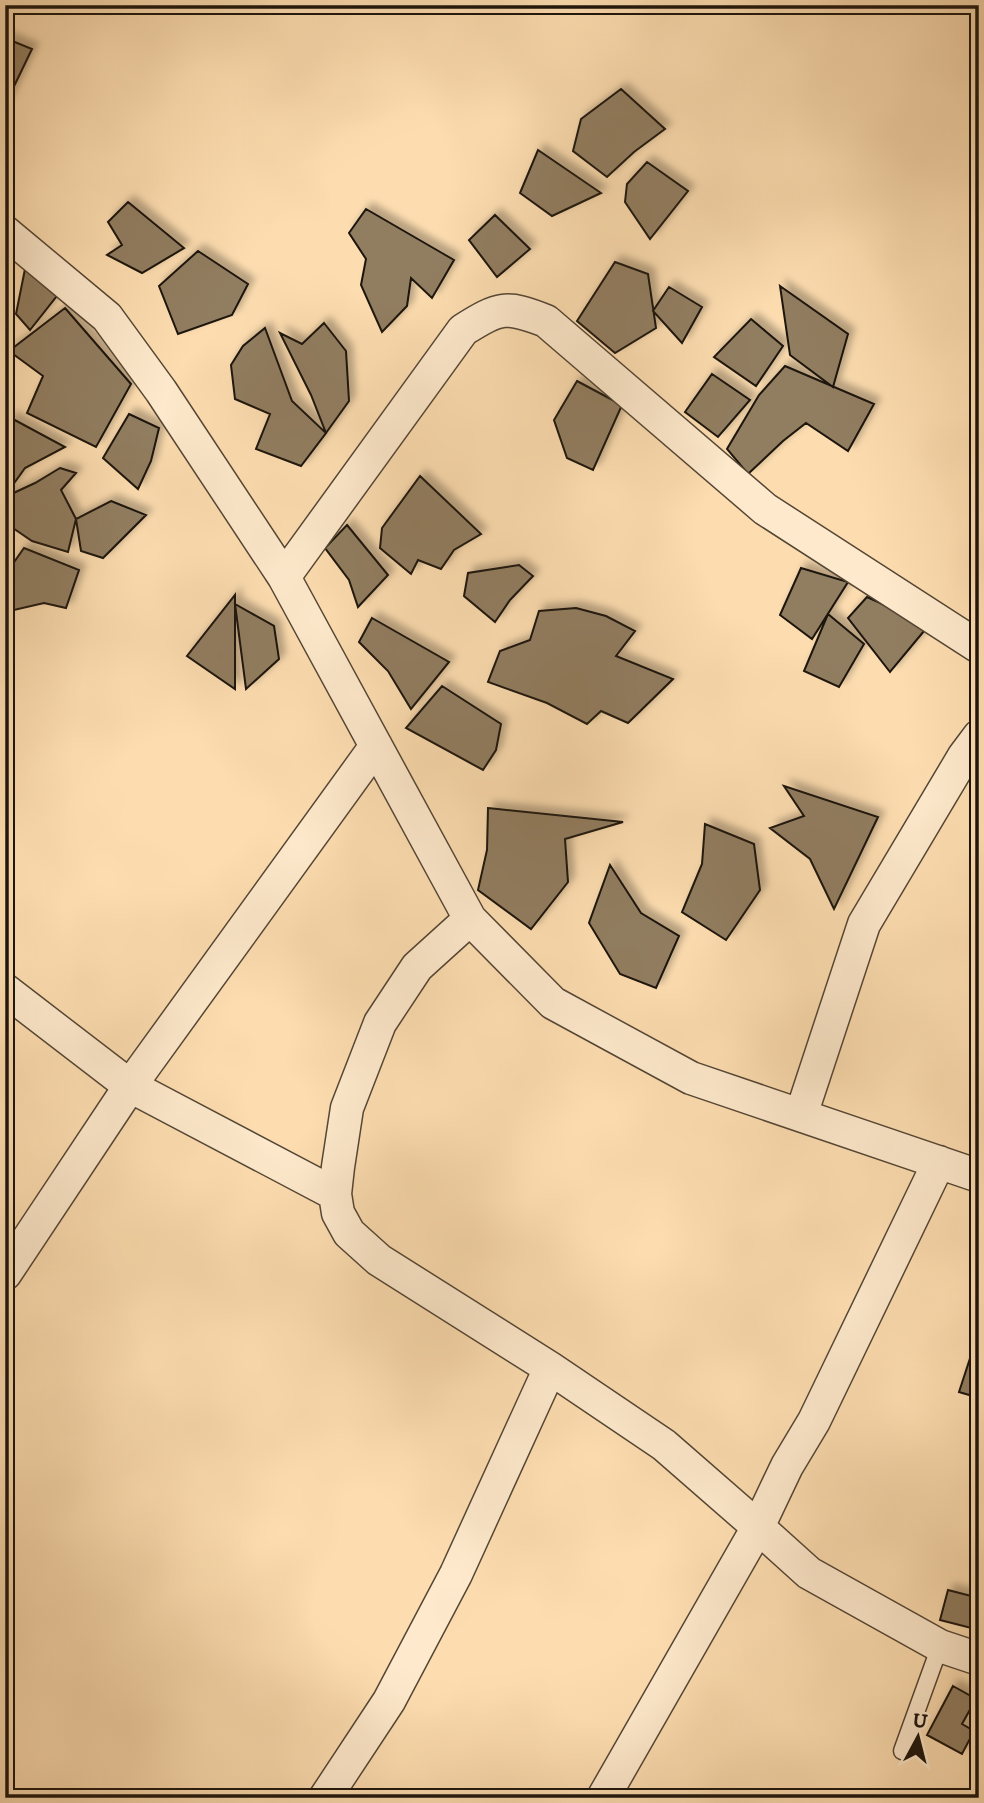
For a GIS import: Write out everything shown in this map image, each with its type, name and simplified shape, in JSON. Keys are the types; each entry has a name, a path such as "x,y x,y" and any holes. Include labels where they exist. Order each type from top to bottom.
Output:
{"street":[{"path":"5,232 107,317 161,391 284,577 470,919 553,1003 691,1078 979,1176"},
{"path":"284,577 463,330 490,314 517,310 547,321 765,509 979,647"},
{"path":"801,1115 864,924 979,736"},
{"path":"5,1274 130,1086 376,746"},
{"path":"470,919 417,967 380,1023 347,1108 335,1194 338,1213 349,1233 379,1260 550,1368 664,1445 809,1573 940,1646 979,1659"},
{"path":"5,990 130,1086 335,1194"},
{"path":"603,1798 758,1527 787,1466 814,1420 939,1162"},
{"path":"325,1798 395,1689 456,1574 550,1368"}],"lane":[{"path":"902,1751 940,1646"}],"building":[{"path":"5,38 32,49 5,105"},
{"path":"621,89 665,129 607,177 573,151 581,119"},
{"path":"538,150 601,193 552,216 520,193"},
{"path":"647,162 688,191 650,239 625,202 627,184"},
{"path":"128,202 184,248 142,273 107,255 122,245 108,222"},
{"path":"366,209 454,260 432,298 411,278 407,306 382,332 361,285 366,259 349,233"},
{"path":"495,215 530,249 497,277 469,240"},
{"path":"198,251 248,284 232,315 178,334 159,286"},
{"path":"615,262 648,274 656,328 615,353 577,321"},
{"path":"25,269 60,292 30,330 16,314"},
{"path":"780,286 848,334 833,387 790,355"},
{"path":"669,287 702,307 682,343 653,311"},
{"path":"65,308 131,384 96,447 27,413 43,376 9,351"},
{"path":"751,319 783,346 756,386 714,357"},
{"path":"324,323 346,351 349,401 326,433 311,395 280,333 302,344"},
{"path":"265,328 292,401 326,433 301,466 256,449 270,414 235,399 231,365 243,346"},
{"path":"785,366 874,404 848,451 806,423 748,474 727,449 759,395"},
{"path":"712,374 750,400 718,437 685,412"},
{"path":"577,381 622,405 593,470 567,458 554,420"},
{"path":"129,414 159,428 151,461 138,489 103,458"},
{"path":"11,418 65,447 25,468 5,496 5,426"},
{"path":"60,468 76,473 61,490 76,519 68,552 32,541 7,524 5,511 5,497"},
{"path":"420,476 481,534 454,550 441,569 418,560 411,574 380,548 382,528"},
{"path":"111,501 146,515 103,558 81,551 76,519"},
{"path":"347,525 388,575 358,607 349,580 325,548"},
{"path":"24,548 79,570 66,608 44,603 14,610 5,604 5,575"},
{"path":"519,565 533,576 510,600 495,622 464,596 468,573"},
{"path":"801,568 848,582 812,639 780,615"},
{"path":"235,595 235,689 187,656"},
{"path":"867,597 929,625 890,672 848,618"},
{"path":"235,604 274,626 279,659 246,689"},
{"path":"576,608 606,616 635,631 616,656 673,679 628,723 601,711 587,724 547,703 488,682 500,651 530,640 539,611"},
{"path":"828,614 864,644 839,687 804,671"},
{"path":"372,618 449,662 411,709 388,671 359,642"},
{"path":"442,686 501,724 496,750 483,770 406,728"},
{"path":"784,786 878,817 834,909 810,859 770,828 804,816"},
{"path":"488,808 623,822 565,839 568,882 531,929 478,890 487,850"},
{"path":"705,824 754,844 760,890 726,940 682,912 702,864"},
{"path":"610,865 641,913 679,936 656,988 620,974 589,923"},
{"path":"977,1337 979,1338 979,1398 959,1392"},
{"path":"948,1590 979,1598 979,1630 940,1620"},
{"path":"953,1686 976,1699 962,1724 974,1731 962,1754 927,1735"}]}
